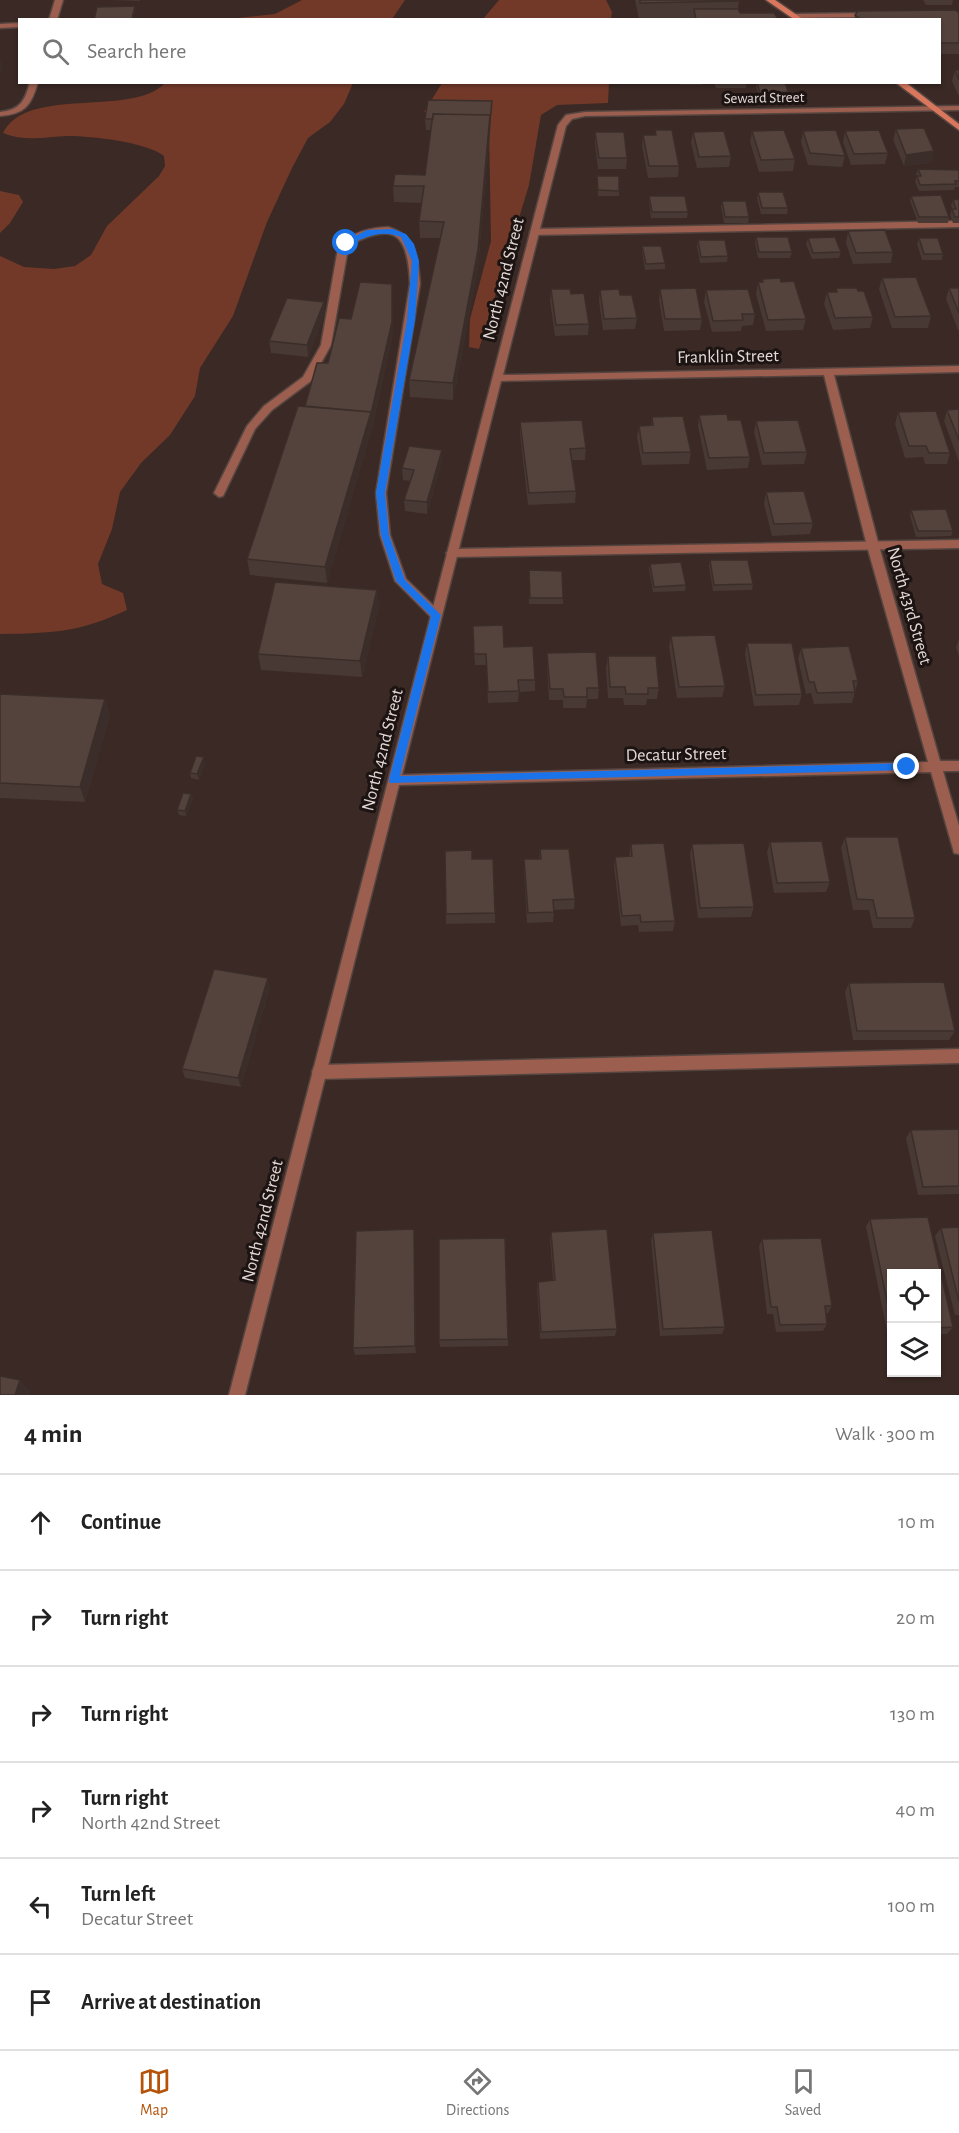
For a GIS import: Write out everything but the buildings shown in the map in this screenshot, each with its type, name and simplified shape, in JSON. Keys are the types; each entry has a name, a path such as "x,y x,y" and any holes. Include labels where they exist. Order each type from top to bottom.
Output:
{"street":[{"path":"54,18 59,0"},
{"path":"770,0 798,18 881,15"},
{"path":"0,26 18,25"},
{"path":"0,114 17,111 28,103 33,84"},
{"path":"902,84 959,128"},
{"name":"Seward Street","path":"569,117 585,114 959,108"},
{"name":"North 42nd Street","path":"237,1395 562,124 569,117"},
{"path":"534,232 959,224"},
{"path":"219,493 251,428 268,408 307,379 326,345 342,254 346,243 370,232 390,231 404,235 410,244 415,261 415,284 381,493 385,535 401,581 436,615"},
{"name":"Franklin Street","path":"497,378 959,369"},
{"name":"North 43rd Street","path":"828,371 873,546 959,849"},
{"path":"452,553 959,544"},
{"name":"Decatur Street","path":"394,780 959,766"},
{"path":"320,1072 959,1056"}],"shaded area":[{"path":"302,0 405,0 393,18 238,18 275,14"},
{"path":"499,0 606,0 612,12 611,18 484,18"},
{"path":"164,84 353,84 344,104 330,122 308,138 292,168 267,222 233,316 200,368 195,396 170,435 141,463 120,492 112,529 98,564 102,584 123,593 127,610 110,618 65,630 0,634 0,256 24,267 54,269 75,266 91,255 107,226 159,176 165,166 164,156 156,151 132,144 78,136 27,138 3,133 15,119 34,110 56,105 129,99 150,93"},
{"path":"441,84 609,84 608,103 557,105 541,115 529,185 479,349 469,347 470,319 491,241 489,125 424,112"},
{"path":"0,191 19,195 23,202 10,223 0,233"}],"route":[{"path":"346,243 370,232 390,231 404,235 410,244 415,261 411,320 381,493 385,535 401,581 436,615 394,780 907,767"}]}
